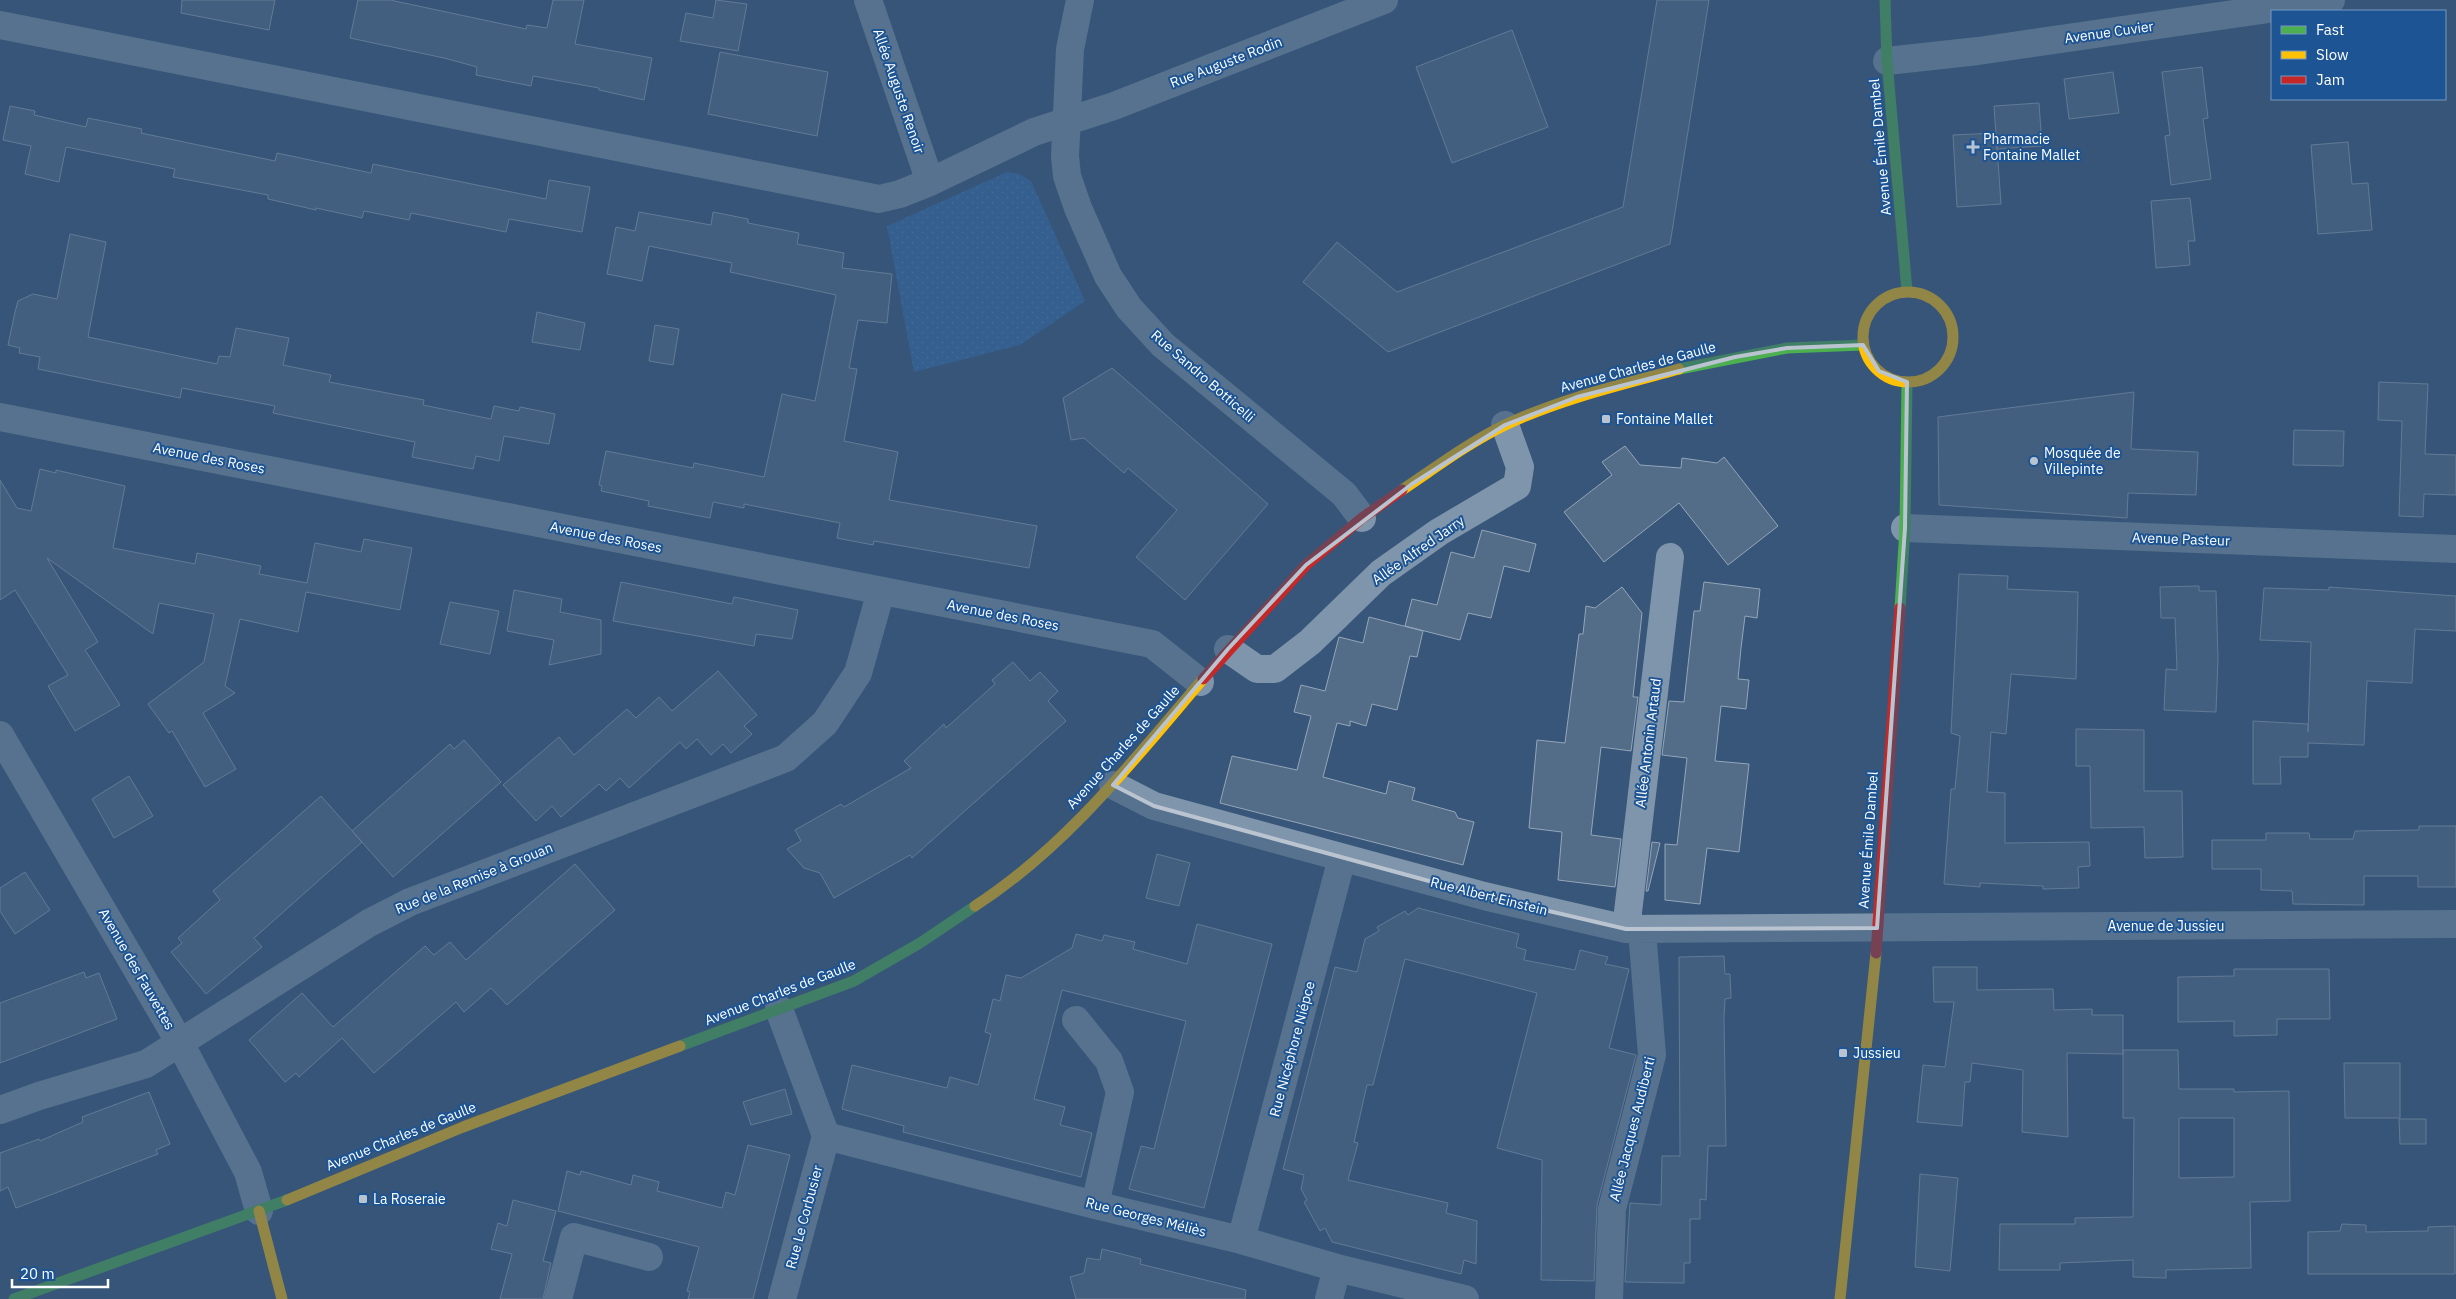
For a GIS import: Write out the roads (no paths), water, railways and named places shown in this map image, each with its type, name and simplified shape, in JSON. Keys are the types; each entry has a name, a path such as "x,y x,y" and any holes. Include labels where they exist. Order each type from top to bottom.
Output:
{"street":[{"name":"Allée Auguste Renoir","path":"868,0 930,182"},
{"name":"Rue Sandro Botticelli","path":"1080,0 1070,49 1065,156 1070,184 1078,208 1108,276 1129,308 1163,346 1344,494 1362,518"},
{"name":"Rue Auguste Rodin","path":"0,25 879,198 900,194 930,182 1034,132 1066,120 1114,106 1384,0"},
{"name":"Avenue Émile Dambel","path":"1885,0 1887,61 1907,291"},
{"name":"Avenue Cuvier","path":"1887,61 1978,51 2331,0"},
{"path":"1907,291 1920,293 1932,298 1942,306 1952,324 1953,344 1949,356 1942,367 1932,376 1920,381 1907,382 1887,377 1878,371 1869,359 1863,345 1863,332 1866,319 1872,308 1882,299 1894,293 1907,291"},
{"name":"Avenue Charles de Gaulle","path":"14,1299 259,1210 463,1127 854,981 920,943 982,902 1059,840 1113,785 1228,649 1306,565 1362,518 1458,452 1504,426 1577,397 1735,356 1787,348 1863,345"},
{"name":"Avenue Émile Dambel","path":"1840,1299 1875,971 1905,528 1907,382"},
{"name":"Avenue des Roses","path":"0,417 1152,644 1200,682"},
{"name":"Allée Alfred Jarry","path":"1228,649 1257,669 1275,669 1310,642 1381,573 1439,532 1517,486 1520,467 1504,426"},
{"name":"Avenue Pasteur","path":"1905,528 2456,549"},
{"name":"Allée Antonin Artaud","path":"1634,930 1670,556"},
{"name":"Rue de la Remise à Grouan","path":"0,1110 39,1096 146,1064 369,922 410,902 786,758 825,723 858,673 881,591"},
{"name":"Avenue des Fauvettes","path":"0,734 180,1043 248,1172 259,1210"},
{"name":"Rue Albert Einstein","path":"1113,785 1154,806 1484,896 1634,930 1877,928"},
{"name":"Rue Nicéphore Niépce","path":"1241,1240 1342,858"},
{"name":"Avenue de Jussieu","path":"1877,928 2456,924"},
{"name":"Allée Jacques Audiberti","path":"1609,1299 1612,1209 1652,1055 1634,930"},
{"path":"779,1009 826,1136"},
{"path":"1076,1020 1109,1061 1120,1092 1095,1205"},
{"name":"Rue Georges Méliès","path":"826,1136 1095,1205 1241,1240 1337,1268 1465,1299"},
{"name":"Rue Le Corbusier","path":"782,1299 826,1136"},
{"path":"259,1210 282,1299"},
{"path":"558,1299 574,1236 649,1257"},
{"path":"1329,1299 1337,1268"}],"place":[{"name":"Pharmacie Fontaine Mallet","path":"1973,147"},
{"name":"Fontaine Mallet","path":"1606,419"},
{"name":"Mosquée de Villepinte","path":"2034,461"},
{"name":"Jussieu","path":"1843,1053"},
{"name":"La Roseraie","path":"363,1199"}]}
